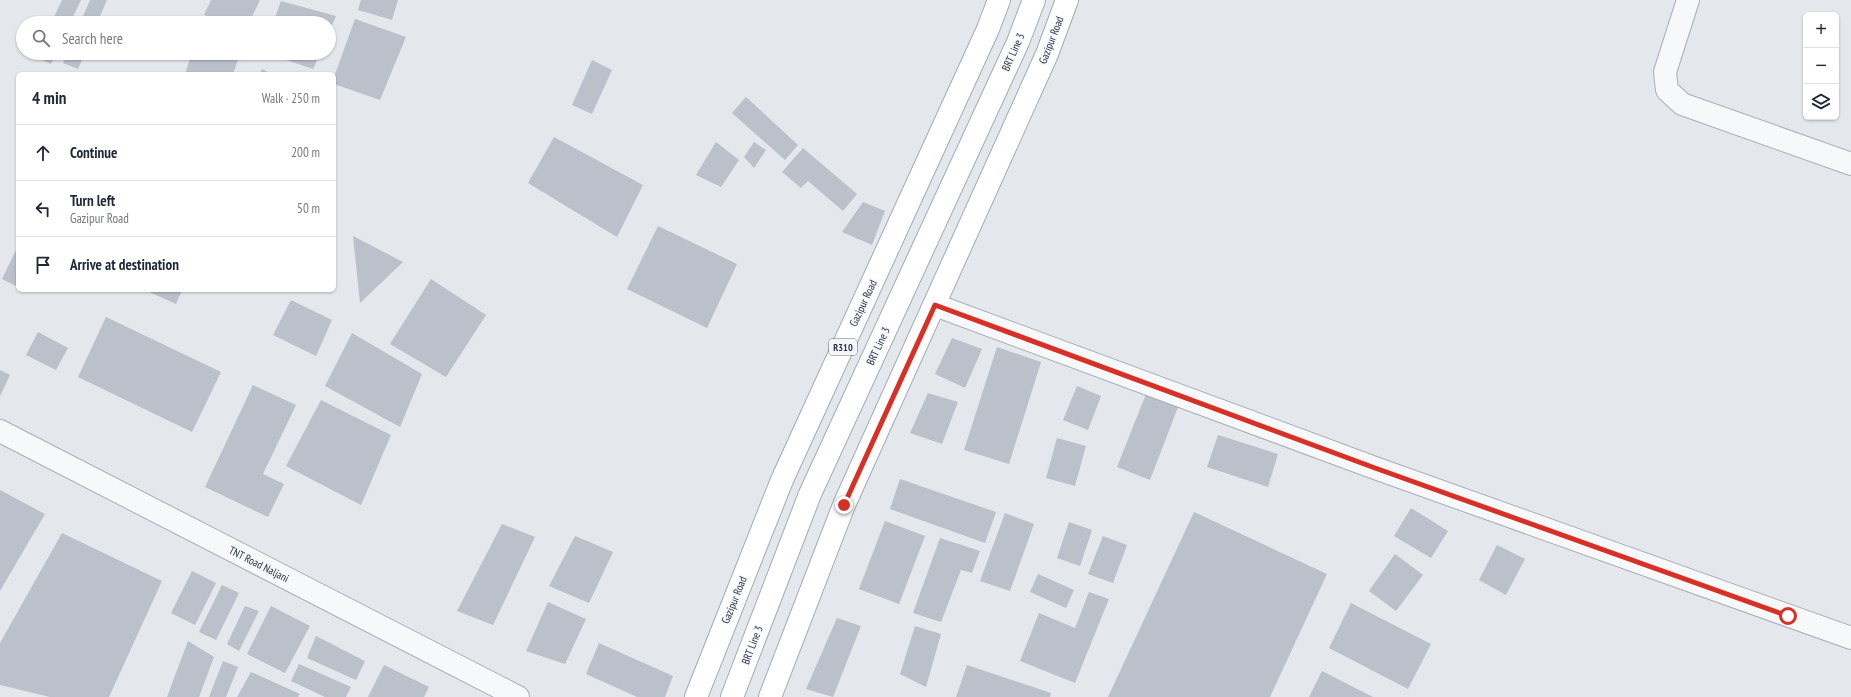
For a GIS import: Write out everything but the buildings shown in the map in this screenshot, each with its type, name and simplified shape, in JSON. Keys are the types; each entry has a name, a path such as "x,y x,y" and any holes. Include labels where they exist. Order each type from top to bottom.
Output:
{"main road":[{"name":"Gazipur Road","path":"696,697 782,480 988,29 999,0"},
{"name":"BRT Line 3","path":"732,697 810,494 1018,42 1034,0"},
{"name":"Gazipur Road","path":"770,697 844,505 935,305 1046,54 1067,0"}],"street":[{"path":"1688,0 1665,72 1667,90 1682,104 1851,164"},
{"path":"935,305 1375,468 1851,638"},
{"name":"TNT Road Naljani","path":"0,431 518,697"}],"route":[{"path":"844,505 935,305 1375,468 1788,616"}]}
